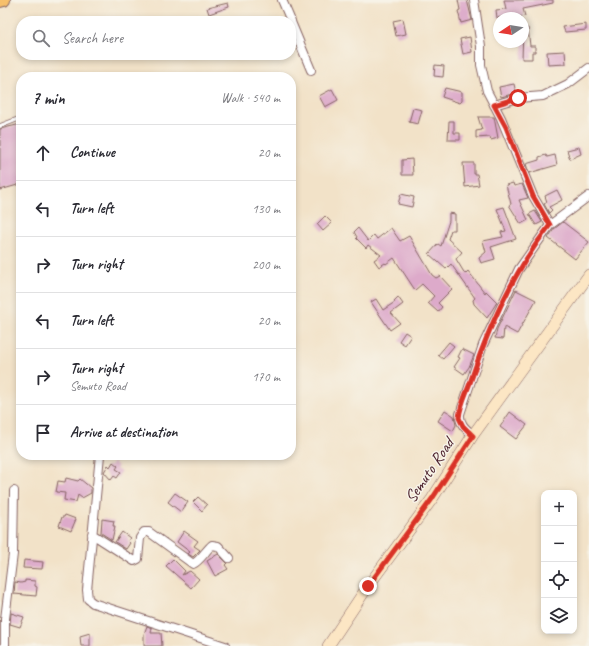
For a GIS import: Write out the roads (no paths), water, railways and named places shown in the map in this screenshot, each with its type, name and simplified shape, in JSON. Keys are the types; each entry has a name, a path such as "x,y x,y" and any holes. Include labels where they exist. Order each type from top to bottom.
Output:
{"main road":[{"path":"0,1 4,0"},
{"name":"Semuto Road","path":"328,646 368,586 432,499 473,436 589,275"}],"street":[{"path":"282,0 289,16"},
{"path":"474,0 481,46 481,65 487,91 506,127 533,196 550,225"},
{"path":"296,33 311,70"},
{"path":"494,105 518,98 543,96 568,84 589,68"},
{"path":"473,436 463,426 459,418 478,359 519,269 550,225 589,196"},
{"path":"99,460 87,595 93,603 225,646"},
{"path":"5,646 5,619 13,554 14,491"},
{"path":"92,534 134,561 138,559 140,538 144,532 149,532 193,564 212,545 218,546 229,558"}],"lane":[{"path":"0,126 16,120"}]}
